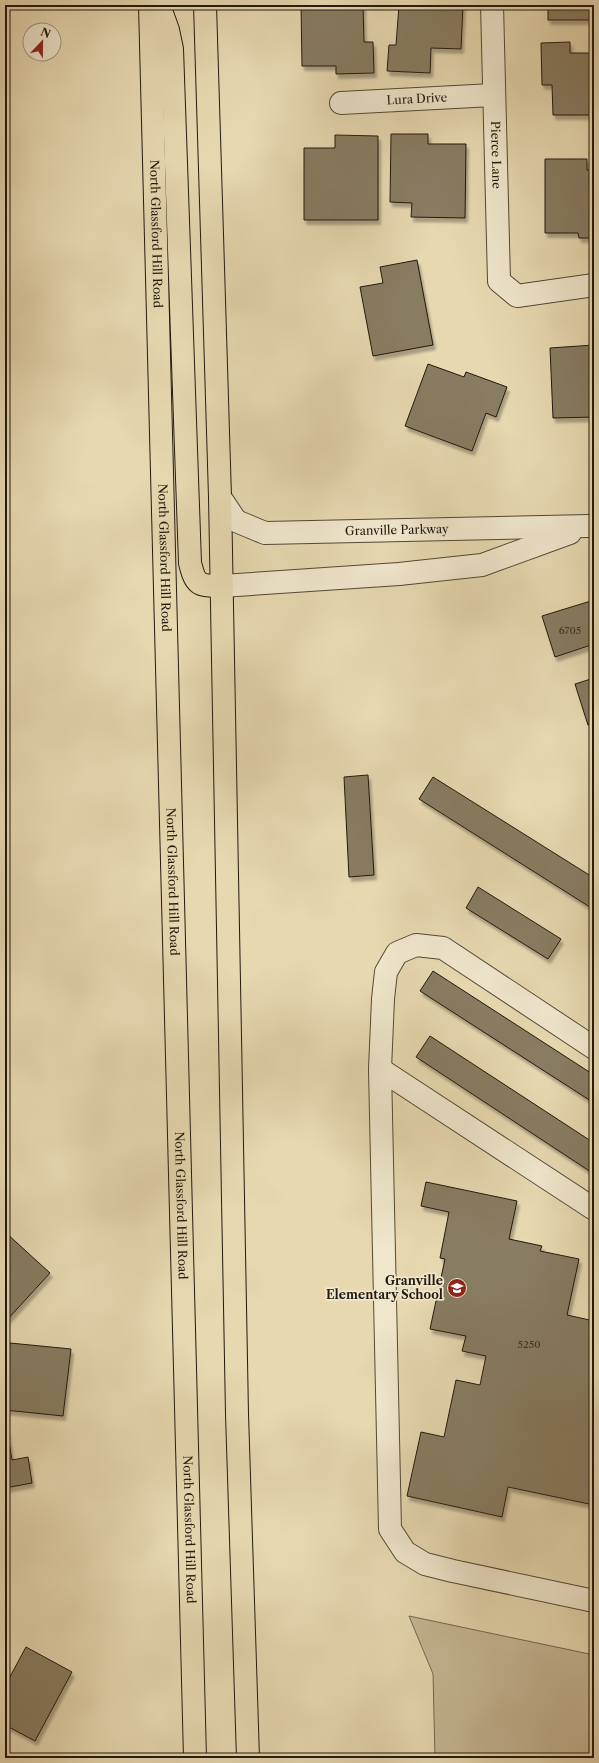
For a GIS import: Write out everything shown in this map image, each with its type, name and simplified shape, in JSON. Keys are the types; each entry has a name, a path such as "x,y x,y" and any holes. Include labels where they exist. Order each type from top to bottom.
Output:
{"main road":[{"name":"North Glassford Hill Road","path":"150,5 196,1758"},
{"path":"159,5 168,30 172,49 190,563 193,578 197,583 202,585 222,586"},
{"path":"205,5 220,497 237,1414 248,1758"}],"street":[{"name":"Pierce Lane","path":"492,5 493,94 499,281 517,296 594,285"},
{"name":"Lura Drive","path":"341,103 493,94"},
{"name":"Granville Parkway","path":"220,497 236,521 264,533 592,526"},
{"name":"Granville Parkway","path":"222,586 399,574 482,565 592,526"},
{"path":"594,1048 443,948 416,945 397,953 386,972 380,1069 390,1529 405,1552 425,1564 594,1601"},
{"path":"380,1069 594,1209"}],"shaded area":[{"path":"409,1616 594,1655 594,1758 435,1758 433,1674"}],"building":[{"path":"301,5 363,5 364,42 373,42 374,73 336,74 336,66 302,66"},
{"path":"399,5 463,5 461,49 431,48 430,73 387,71 389,45 396,45"},
{"path":"548,5 594,5 594,20 548,20"},
{"path":"570,42 570,53 594,53 594,115 553,115 552,85 542,85 541,43"},
{"path":"391,134 428,134 428,144 466,144 465,218 411,217 412,203 390,202"},
{"path":"335,135 378,136 378,220 304,220 304,148 335,148"},
{"path":"545,159 587,159 587,170 594,170 594,238 579,238 578,233 545,233"},
{"path":"417,260 433,345 373,356 360,287 383,283 380,267"},
{"path":"594,345 594,417 553,418 550,348"},
{"path":"428,364 464,377 466,372 507,387 496,417 486,413 472,451 405,426"},
{"path":"594,600 594,644 555,657 542,616"},
{"path":"594,678 594,723 588,725 575,684"},
{"path":"368,775 374,875 349,877 344,777"},
{"path":"433,777 594,878 593,909 419,799"},
{"path":"478,887 561,939 548,959 466,908"},
{"path":"433,971 594,1075 594,1103 420,991"},
{"path":"430,1036 594,1143 594,1174 416,1057"},
{"path":"426,1182 517,1201 509,1239 542,1246 540,1251 579,1259 567,1315 594,1321 594,1505 508,1487 502,1517 407,1496 421,1432 444,1437 456,1380 480,1385 486,1356 462,1351 466,1336 430,1329 445,1259 440,1258 449,1212 421,1206"},
{"path":"5,1232 50,1273 6,1321 5,1320"},
{"path":"10,1343 71,1349 63,1416 5,1410 5,1389"},
{"path":"7,1430 12,1460 28,1457 32,1483 5,1488 5,1431"},
{"path":"26,1647 72,1672 35,1741 5,1725 5,1686"}],"place":[{"name":"Granville Elementary School","path":"457,1288"}]}
